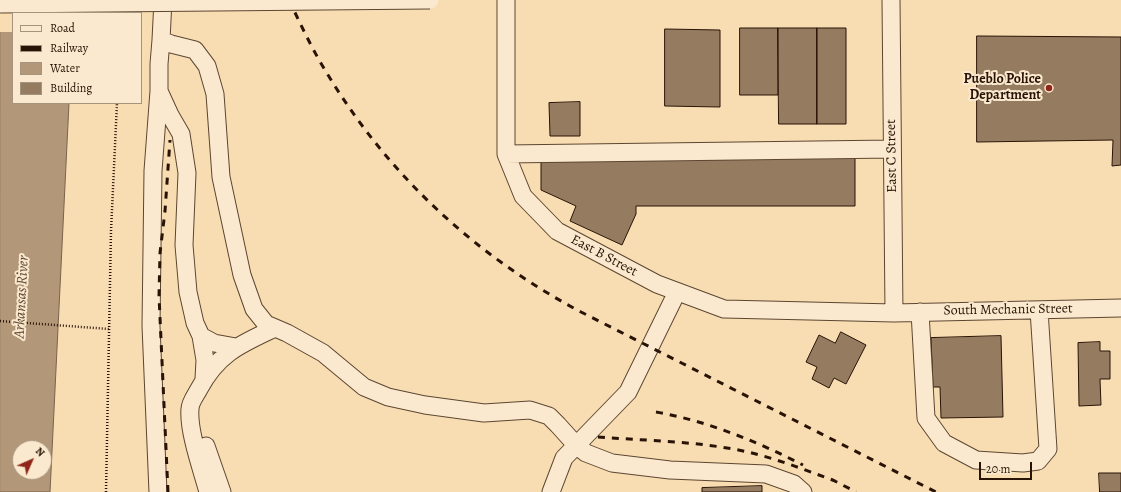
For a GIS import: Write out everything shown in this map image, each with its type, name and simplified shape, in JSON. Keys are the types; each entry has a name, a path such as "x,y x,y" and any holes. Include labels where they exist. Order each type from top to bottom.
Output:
{"street":[{"path":"158,492 151,326 153,171 159,91 158,64 163,0"},
{"path":"0,4 430,0"},
{"name":"East B Street","path":"506,0 506,154 523,196 557,231 657,284 724,309 894,313"},
{"name":"East C Street","path":"891,0 894,313"},
{"path":"161,40 195,50 207,66 215,94 221,177 242,275 254,309 266,324 287,333 323,353 364,387 388,397 425,405 484,413 530,410 549,416 576,445 586,453 612,463 670,470 766,474 794,484 803,492"},
{"path":"159,91 181,134 187,173 184,245 188,292 195,323 201,336 205,360 204,379"},
{"path":"506,154 892,149"},
{"path":"551,492 564,458 628,392 676,292"},
{"name":"South Mechanic Street","path":"894,313 1121,308"},
{"path":"920,312 926,418 944,443 976,460 1023,463 1038,461 1048,450 1039,310"},
{"path":"208,492 191,429 191,405 204,379 216,363 236,347 275,328"},
{"path":"201,336 214,343 236,347"},
{"path":"191,405 222,492"}],"path":[{"path":"106,492 111,231 117,104"},
{"path":"0,321 109,329"}],"water":[{"name":"Arkansas River","path":"0,0 12,12 12,104 69,104 52,451 52,440 12,440 12,480 51,480 50,492 0,492"}],"pier":[{"path":"0,0 75,0 75,12 12,12 12,32 0,32"}],"building":[{"path":"740,28 778,28 778,95 740,95"},
{"path":"778,28 817,28 817,124 779,124"},
{"path":"817,28 846,28 846,124 817,124"},
{"path":"665,29 720,30 720,107 665,106"},
{"name":"Pueblo Police Department","path":"977,36 1121,37 1121,165 1112,166 1113,140 977,142"},
{"path":"580,102 580,136 550,136 549,103"},
{"path":"855,158 855,206 636,206 636,214 622,245 570,221 576,206 541,190 541,159"},
{"path":"841,332 866,345 846,384 834,378 829,388 812,379 817,367 806,362 819,335 835,343"},
{"path":"1001,336 1003,417 941,418 940,387 933,387 931,338"},
{"path":"1100,342 1100,351 1110,351 1110,379 1100,379 1101,405 1079,406 1078,343"},
{"path":"1099,473 1121,473 1121,492 1100,492"},
{"path":"762,486 762,492 702,492 702,488"}],"railway":[{"path":"289,0 310,44 325,70 349,108 376,144 436,209 469,238 542,290 581,312 936,492"},
{"path":"168,492 159,296 160,253 165,211 170,140"},
{"path":"656,412 713,426 749,440 803,465"},
{"path":"598,437 675,442 733,449 773,459 835,481"},
{"path":"831,479 856,492"}],"place":[{"name":"Pueblo Police Department","path":"1049,88"}]}
